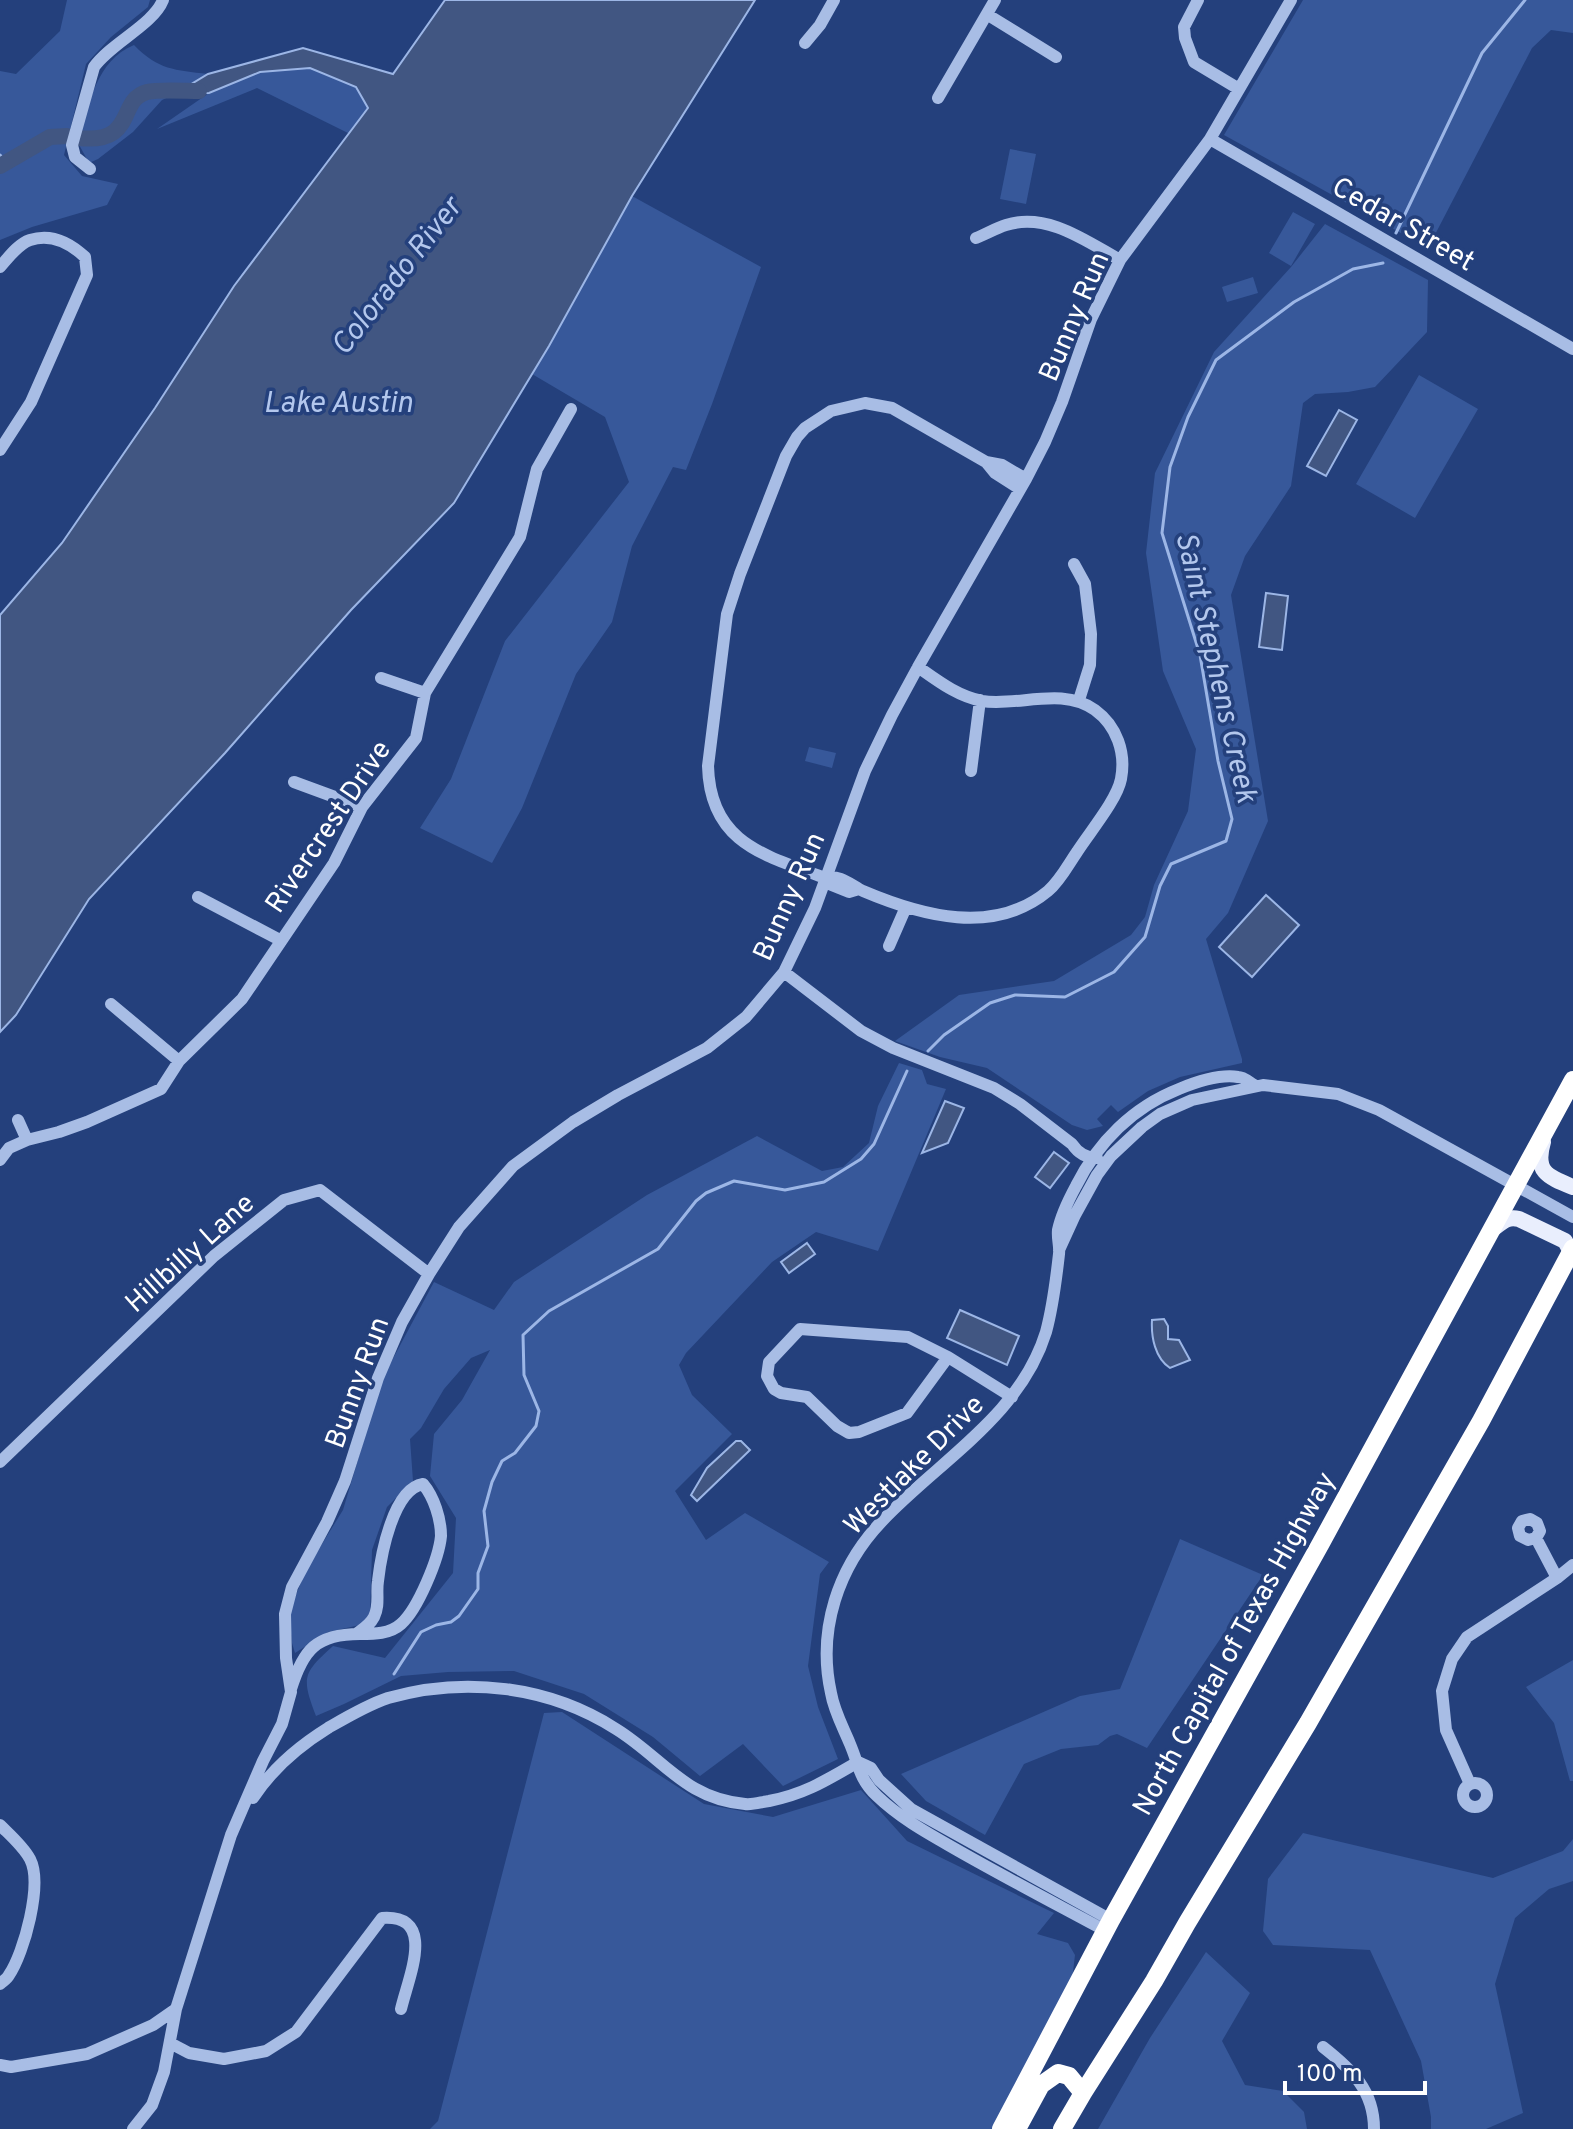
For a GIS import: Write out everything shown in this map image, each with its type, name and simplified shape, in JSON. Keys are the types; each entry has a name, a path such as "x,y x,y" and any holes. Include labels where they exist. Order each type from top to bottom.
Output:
{"highway":[{"name":"North Capital of Texas Highway","path":"1001,2129 1109,1925 1573,1080"},
{"path":"1062,2129 1308,1723 1481,1421 1572,1250"},
{"path":"1017,2129 1041,2085 1058,2073 1069,2076 1083,2093"}],"main road":[{"path":"1548,1125 1540,1151 1542,1169 1553,1179 1573,1187"},
{"path":"1489,1233 1505,1219 1513,1218 1567,1242 1572,1250"}],"street":[{"path":"90,169 75,157 72,145 94,67 101,56 148,19 163,0"},
{"path":"805,43 834,0"},
{"path":"938,98 995,0"},
{"path":"1198,0 1184,27 1194,62 1239,89"},
{"name":"Bunny Run","path":"242,1813 282,1724 291,1692 285,1614 292,1587 345,1481 378,1378 402,1322 429,1274 459,1227 513,1166 585,1115 707,1048 746,1017 784,972 815,908 865,771 918,667 1045,442 1091,319 1120,260 1210,139 1291,0"},
{"path":"988,15 1056,57"},
{"name":"Cedar Street","path":"1210,139 1573,349"},
{"path":"976,238 1008,224 1038,221 1067,231 1120,260"},
{"path":"0,267 30,240 51,238 72,244 85,257 87,275 31,402 0,450"},
{"path":"918,667 959,695 980,700 1079,700 1111,725 1120,746 1123,762 1118,790 1049,890 1010,913 984,918 948,917 906,907 859,889 853,883 831,876 825,878 761,853 740,841 728,828 718,812 708,781 727,614 786,456 805,428 831,411 865,403 892,408 986,462 995,473 1023,484"},
{"name":"Rivercrest Drive","path":"0,1160 9,1148 27,1140 73,1127 161,1089 179,1061 242,999 334,863 362,807 416,738 425,693 520,537 537,469 571,409"},
{"path":"1074,564 1085,584 1091,634 1090,665 1079,700"},
{"path":"381,678 425,693"},
{"path":"971,771 980,700"},
{"path":"294,782 362,807"},
{"path":"198,897 280,940"},
{"path":"889,946 906,907"},
{"path":"784,972 861,1031 893,1048 994,1088 1092,1158 1111,1156"},
{"path":"111,1004 179,1061"},
{"name":"Westlake Drive","path":"1109,1925 911,1809 879,1780 871,1768 858,1762 833,1703 826,1663 831,1612 836,1593 854,1558 881,1522 978,1433 1012,1397 1033,1366 1053,1309 1059,1226 1070,1196 1109,1136 1147,1106 1190,1084 1240,1077 1254,1085"},
{"name":"Westlake Drive","path":"1059,1250 1085,1194 1111,1156 1142,1127 1172,1107 1254,1085 1338,1094 1379,1110 1573,1217"},
{"path":"18,1120 27,1140"},
{"path":"1072,1144 1092,1143 1109,1136"},
{"name":"Hillbilly Lane","path":"0,1462 214,1256 284,1200 320,1190 429,1274"},
{"path":"948,1357 907,1413 859,1432 849,1433 837,1426 807,1397 774,1389 767,1376 769,1362 800,1329 908,1337 948,1357 1012,1397"},
{"path":"291,1692 299,1663 317,1643 338,1636 389,1631 401,1625 411,1611 423,1590 441,1535 437,1512 423,1484 405,1496 393,1517 377,1583 376,1614 370,1624 356,1634"},
{"path":"1536,1538 1557,1578"},
{"path":"1470,1784 1446,1730 1442,1691 1452,1659 1467,1637 1573,1565"},
{"path":"133,2129 152,2105 164,2072 176,2009 231,1835 242,1813 274,1771 307,1741 349,1716 386,1699 425,1690 460,1686 535,1694 580,1709 615,1728 697,1791 722,1800 749,1804 808,1791 858,1762"},
{"path":"0,1825 31,1861 35,1897 25,1936 9,1975 0,1984"},
{"path":"170,2043 189,2053 224,2059 266,2051 296,2032 382,1918 397,1917 409,1923 415,1933 416,1950 401,2009"},
{"path":"0,2065 11,2067 87,2054 153,2025 176,2009"},
{"path":"1323,2047 1345,2065 1366,2091 1374,2129"}],"shaded area":[{"path":"67,0 150,0 148,7 111,37 86,64 64,155 82,176 118,184 107,205 32,227 0,240 0,71 16,74 60,31"},
{"path":"1303,0 1573,0 1573,33 1551,30 1532,48 1428,248 1224,135"},
{"path":"134,45 159,64 176,70 208,74 162,100 133,132 89,163 77,141 90,99 111,61"},
{"path":"310,68 356,87 369,108 350,134 257,88 157,129 209,93 260,72"},
{"path":"1010,149 1036,154 1026,204 1000,199"},
{"path":"632,196 761,267 686,470 673,467 632,546 612,622 576,674 522,808 492,863 420,828 451,779 505,641 629,482 605,417 532,374"},
{"path":"1293,212 1315,224 1291,266 1269,253"},
{"path":"1325,224 1428,280 1427,332 1375,387 1315,394 1303,403 1291,486 1245,556 1231,595 1268,821 1228,913 1206,939 1242,1063 1180,1077 1148,1091 1118,1112 1111,1105 1097,1119 1103,1126 1087,1130 1072,1125 987,1068 940,1057 895,1041 959,995 1054,981 1131,935 1145,917 1154,885 1188,811 1196,749 1163,671 1146,553 1155,473 1214,352 1291,267"},
{"path":"1253,277 1258,293 1227,302 1222,287"},
{"path":"1419,375 1478,409 1415,518 1356,484"},
{"path":"809,747 836,753 832,768 805,761"},
{"path":"899,1063 922,1070 927,1084 946,1089 878,1251 816,1232 772,1262 686,1353 679,1365 692,1395 732,1434 675,1491 706,1540 745,1513 829,1562 820,1574 808,1666 818,1707 838,1759 783,1786 743,1744 700,1776 653,1737 584,1694 514,1671 401,1676 316,1716 307,1684 310,1670 316,1663 333,1646 385,1658 453,1573 456,1518 430,1476 434,1434 462,1400 490,1350 471,1358 444,1389 421,1428 410,1439 413,1481 387,1507 372,1550 370,1616 360,1625 328,1632 295,1653 289,1612 306,1570 343,1510 382,1379 434,1282 494,1310 514,1282 647,1195 757,1136 822,1171 843,1167 869,1143 878,1106"},
{"path":"1180,1539 1263,1575 1147,1748 1117,1734 1098,1745 1061,1749 1024,1764 985,1835 926,1801 901,1774 1080,1696 1120,1689"},
{"path":"1573,1660 1573,1781 1570,1781 1554,1723 1526,1687"},
{"path":"562,1712 704,1804 773,1817 861,1790 907,1841 1054,1913 1037,1934 1068,1943 1075,1955 1071,1989 995,2129 430,2129 438,2121 544,1713"},
{"path":"1303,1833 1493,1878 1563,1851 1573,1839 1573,1881 1549,1889 1515,1918 1495,1984 1523,2113 1486,2129 1431,2129 1421,2061 1370,1950 1273,1945 1263,1931 1268,1879"},
{"path":"1206,1952 1250,1993 1222,2041 1245,2085 1283,2091 1304,2112 1307,2129 1098,2129 1150,2038"}],"water":[{"name":"Lake Austin","path":"445,0 755,0 632,196 549,346 454,503 351,610 225,753 89,899 16,1015 0,1032 0,615 62,543 234,286 368,108 356,87 310,68 260,72 209,93 175,94 208,74 303,48 393,74"},
{"path":"1339,410 1357,420 1326,476 1307,466"},
{"path":"1266,593 1288,596 1282,650 1259,647"},
{"path":"1266,895 1299,925 1252,977 1219,947"},
{"path":"945,1101 964,1108 948,1143 922,1153"},
{"path":"1054,1152 1069,1163 1050,1188 1035,1177"},
{"path":"807,1243 815,1254 789,1273 781,1262"},
{"path":"960,1310 1019,1336 1007,1365 947,1338"},
{"path":"1164,1319 1168,1326 1168,1339 1179,1340 1190,1360 1170,1368 1157,1353 1152,1333 1152,1320"},
{"path":"736,1441 741,1441 750,1450 697,1501 691,1495 707,1468"}],"waterway":[{"name":"Saint Stephens Creek","path":"1396,233 1482,53 1525,0"},
{"path":"79,138 110,134 124,120 132,103 147,92 199,91"},
{"path":"0,166 50,137 67,136"},
{"path":"0,155 6,163"},
{"name":"Saint Stephens Creek","path":"928,1051 944,1035 990,1003 1015,995 1065,997 1114,972 1145,937 1160,886 1171,864 1226,841 1232,819 1218,761 1200,655 1162,533 1170,467 1188,417 1216,360 1294,302 1353,269 1383,263"},
{"name":"Saint Stephens Creek","path":"394,1674 421,1632 451,1622 459,1616 478,1589 478,1573 488,1546 484,1511 492,1482 502,1461 515,1453 536,1426 539,1411 524,1375 523,1335 549,1311 658,1249 706,1193 734,1181 785,1190 824,1182 861,1159 874,1144 907,1071"}],"water label":[{"name":"Colorado River","path":"396,276"}]}
